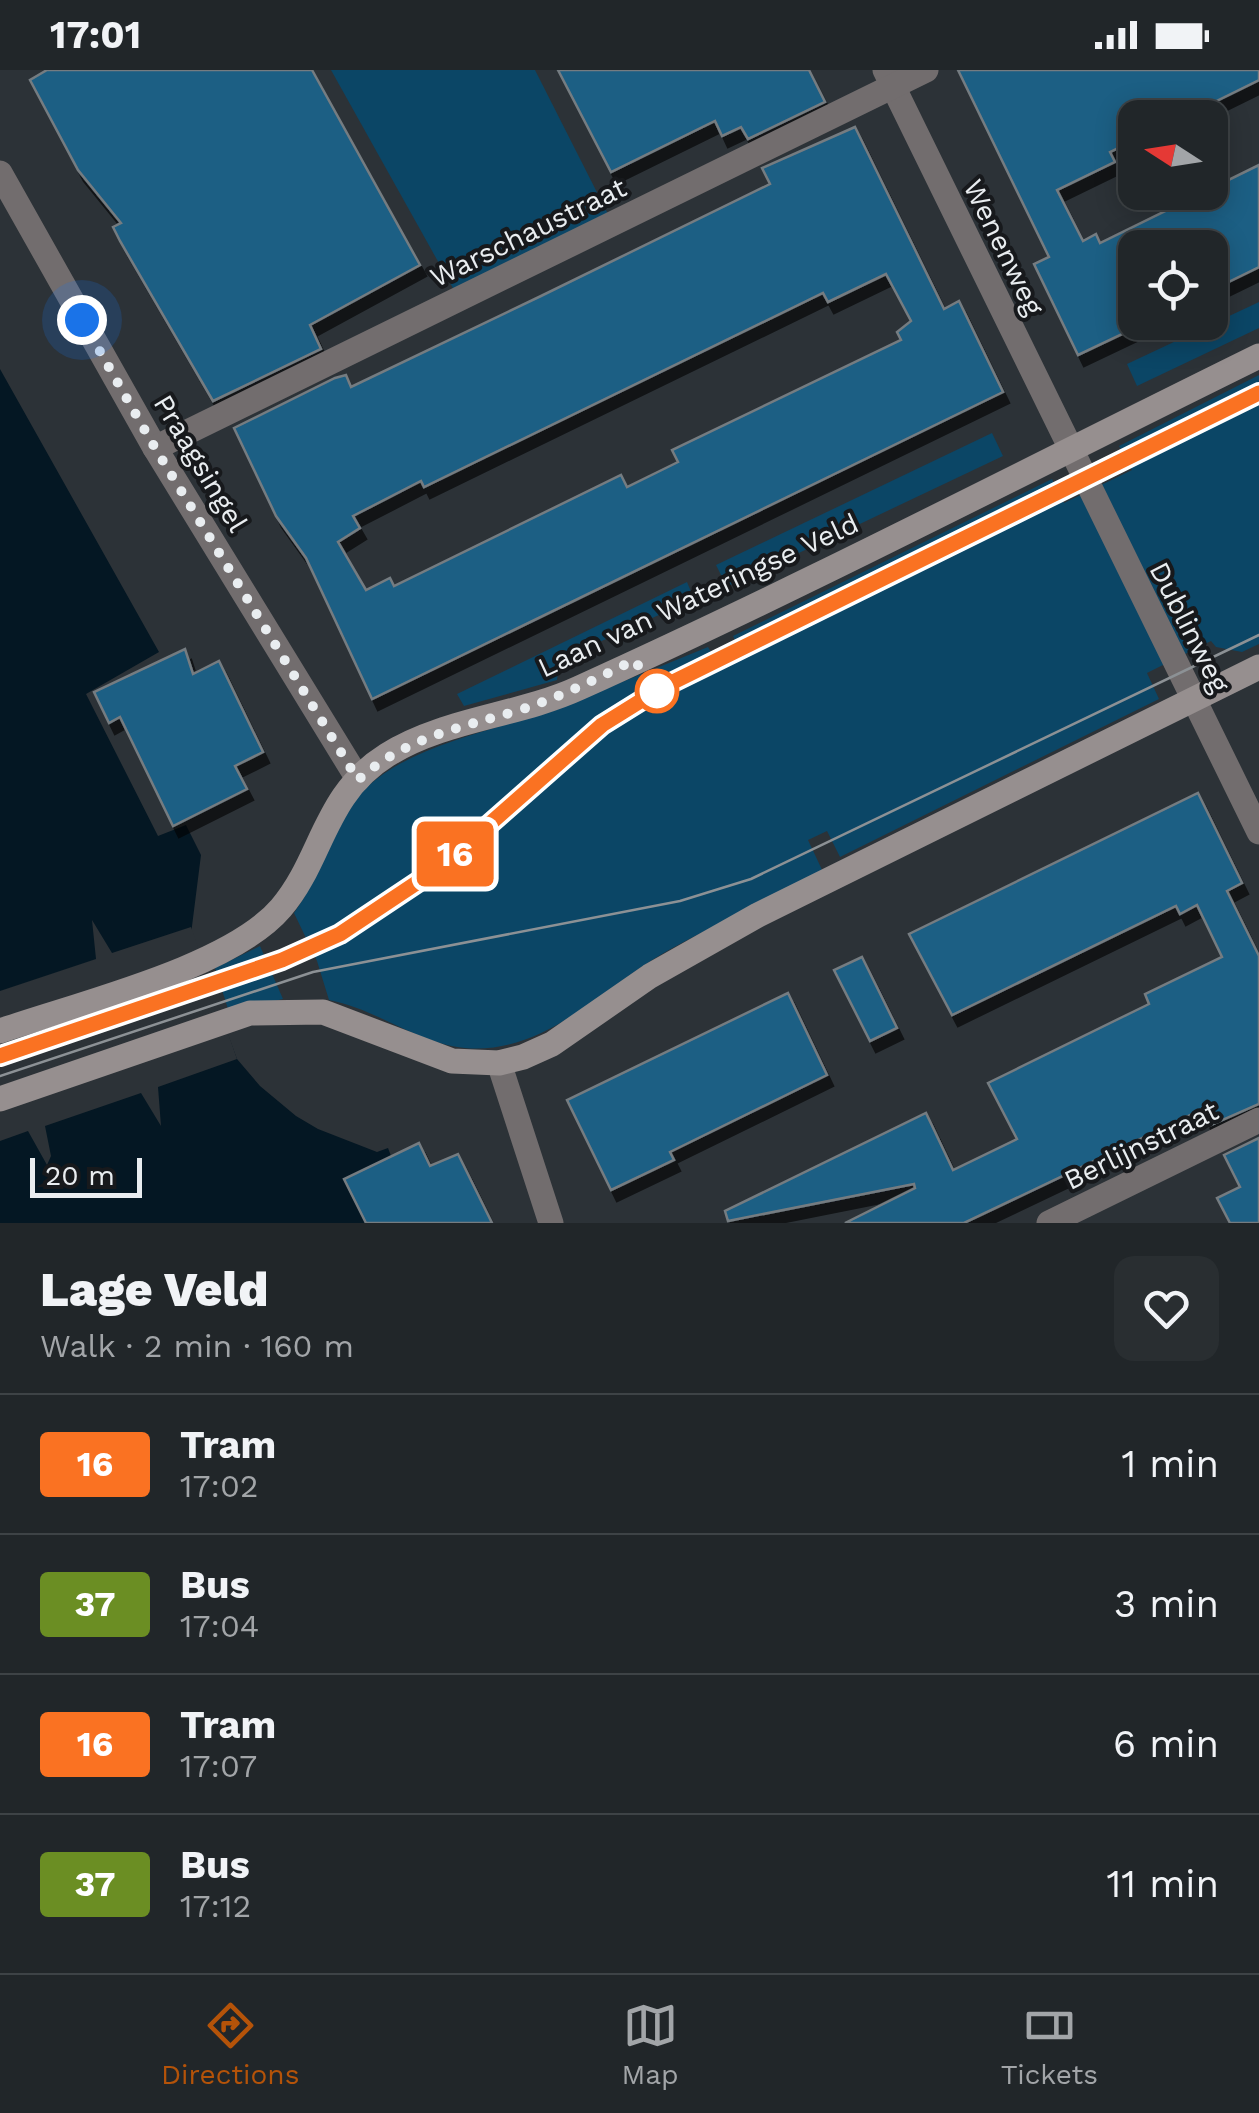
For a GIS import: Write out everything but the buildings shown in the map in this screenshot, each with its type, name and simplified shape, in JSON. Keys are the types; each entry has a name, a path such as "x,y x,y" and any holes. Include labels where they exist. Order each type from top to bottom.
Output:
{"street":[{"name":"Warschaustraat","path":"155,448 889,78 926,70"},
{"name":"Wenenweg","path":"889,78 1069,450"},
{"name":"Praagsingel","path":"0,173 155,448 358,780"},
{"name":"Laan van Wateringse Veld","path":"0,1031 237,947 281,908 299,884 324,824 358,780 385,756 418,739 578,688 1259,356"},
{"name":"Dublinweg","path":"1069,450 1259,832"},
{"path":"0,1099 250,1013 323,1012 364,1024 427,1054 499,1063 552,1044 650,976 758,915 1259,668"},
{"path":"499,1063 551,1223"},
{"name":"Berlijnstraat","path":"1049,1223 1259,1120"}],"shaded area":[{"path":"331,70 535,70 613,224 459,299"},
{"path":"1259,302 1259,328 1137,386 1127,364 1178,340 1228,340 1228,317"},
{"path":"0,369 159,652 86,694 158,836 186,825 201,855 191,934 237,1059 260,1086 318,1129 377,1152 388,1148 391,1156 345,1179 366,1223 0,1223"},
{"path":"1259,375 1259,644 1242,652 1216,647 1211,641 1147,673 1159,699 840,857 827,831 808,840 824,874 667,951 572,1016 521,1041 494,1047 447,1045 329,1000 317,961 294,913 346,814 367,787 386,772 430,750 550,710 708,647 719,666 742,655 733,636 1052,479 1064,503 1132,470 1119,446"},
{"path":"992,433 1003,456 727,587 716,565"},
{"path":"687,582 694,599 560,660 557,680 464,706 457,694"},
{"path":"260,946 283,999 229,1012 215,968"}],"pier":[{"path":"92,920 112,953 191,927 237,1059 158,1087 161,1126 141,1093 45,1126 51,1156 47,1165 28,1131 0,1141 0,991 96,959"}],"tram line":[{"path":"0,1056 282,960 340,934 442,866 602,725 663,687 1259,393"},
{"name":"16","path":"0,1056 282,960 340,934 442,866 602,725 663,687 1259,393"},
{"path":"0,1076 313,972 680,901 751,879 1259,635"}],"route":[{"path":"82,320 155,448 358,780 385,756 418,739 520,710 578,688 634,660 657,691"}]}
